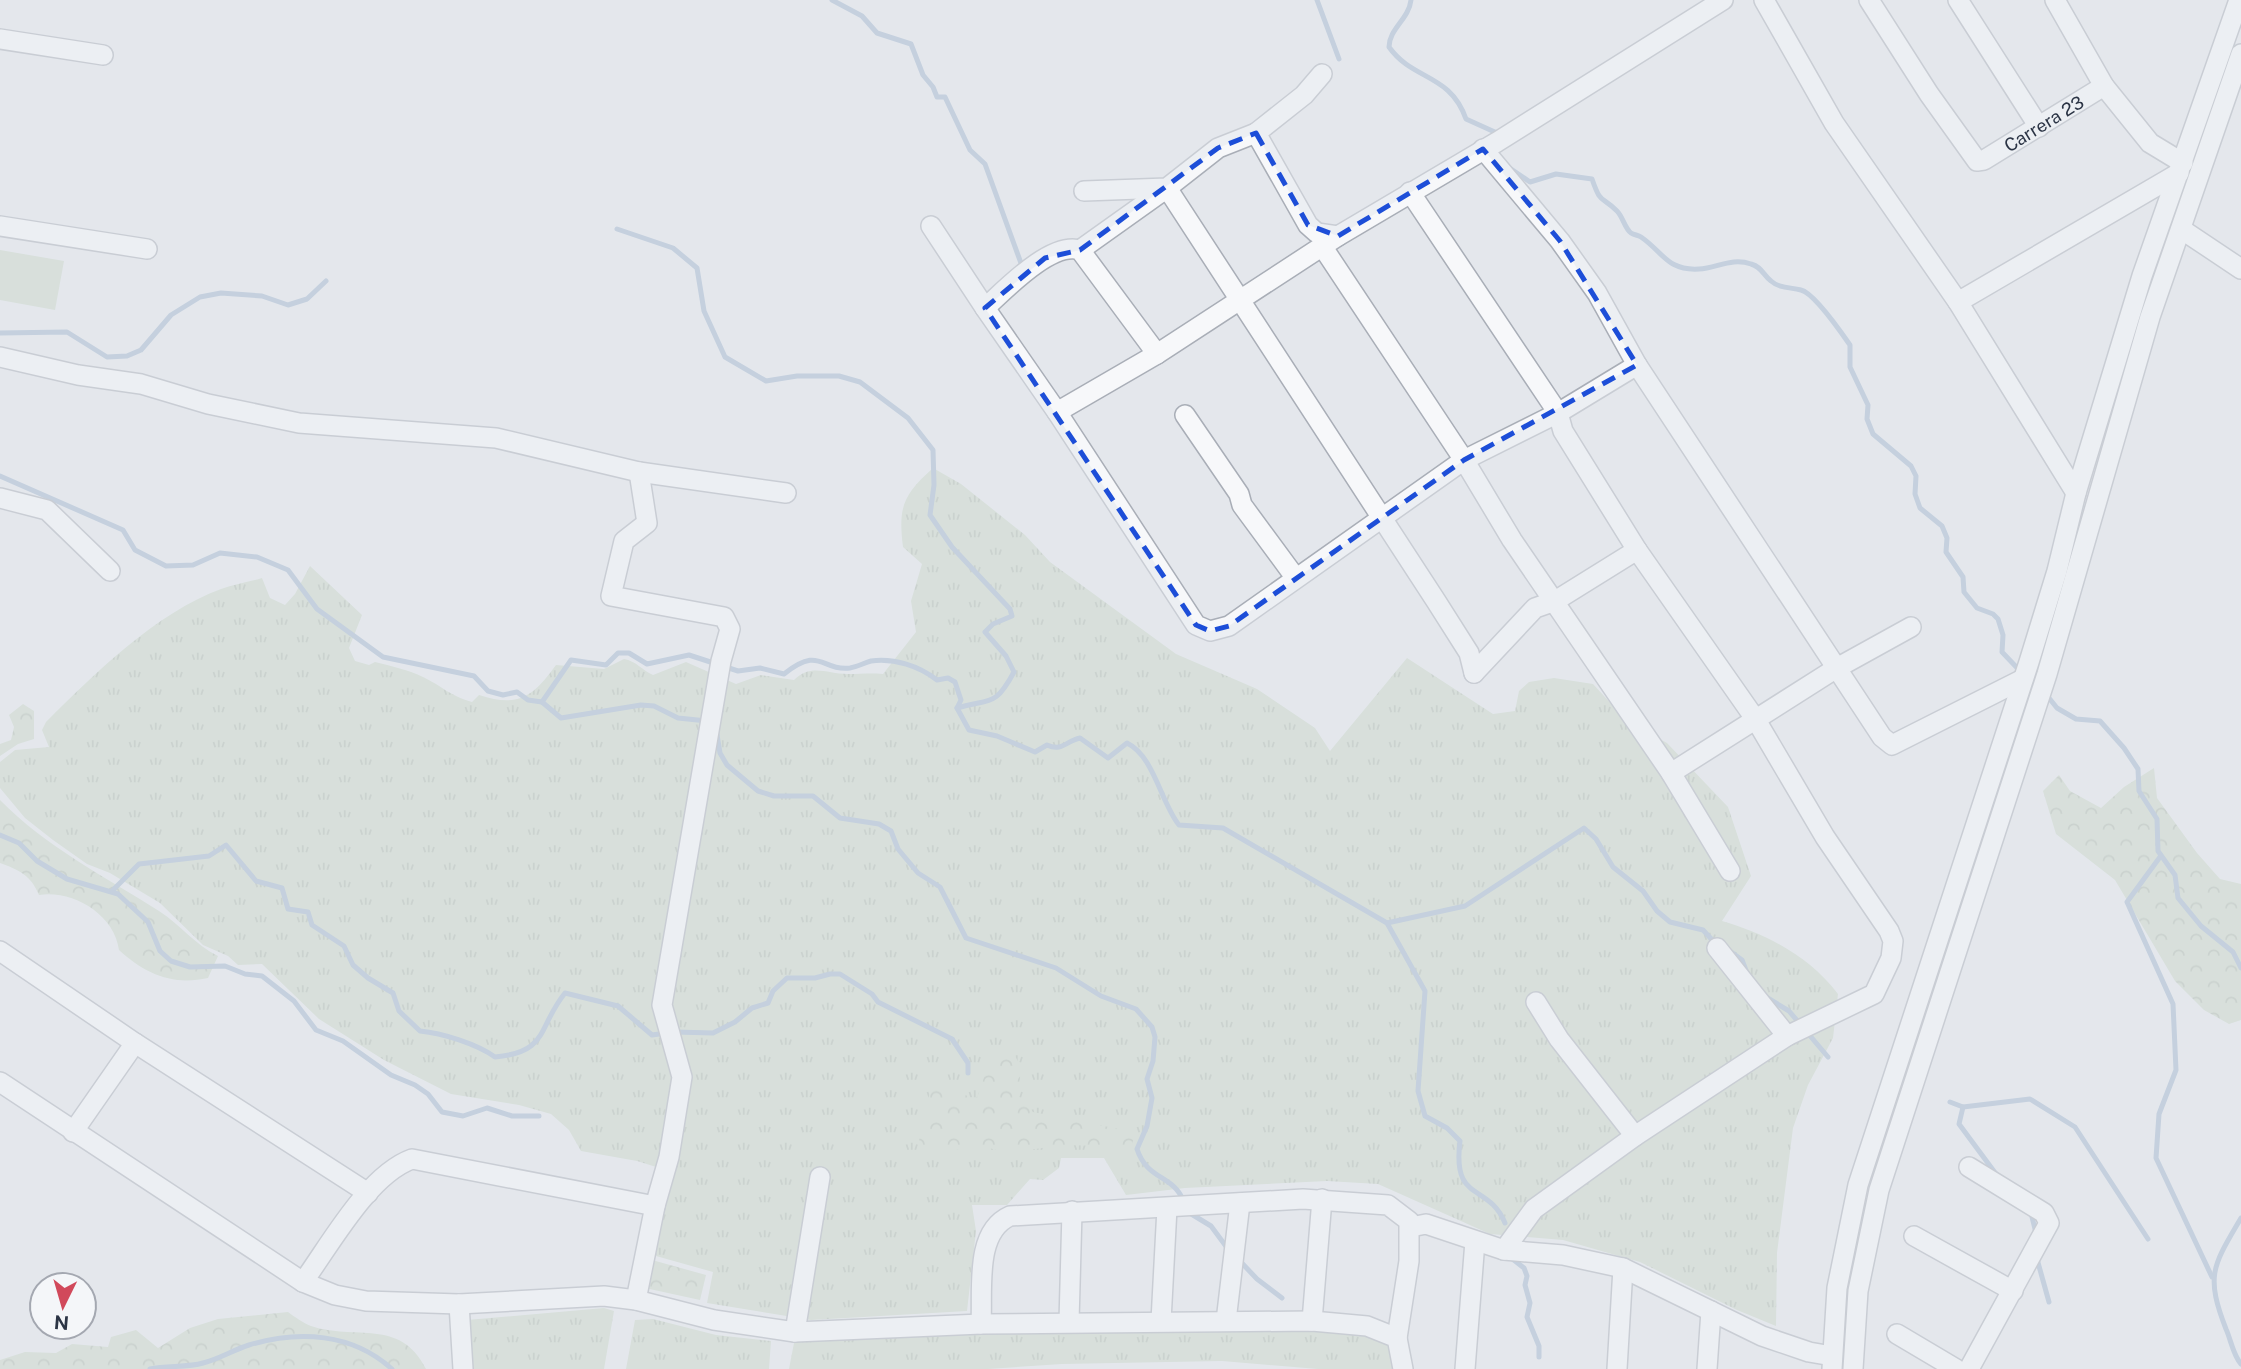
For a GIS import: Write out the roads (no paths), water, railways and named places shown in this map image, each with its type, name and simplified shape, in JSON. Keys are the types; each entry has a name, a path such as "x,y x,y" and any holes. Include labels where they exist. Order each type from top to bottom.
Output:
{"street":[{"path":"1058,412 1157,354 1330,241 1496,142 1723,0"},
{"path":"1764,0 1834,123 1958,302 2076,493"},
{"name":"Carrera 23","path":"1869,0 1973,158 1984,160 2104,86"},
{"path":"1958,0 2039,127"},
{"path":"2054,0 2104,86 2150,143 2181,168"},
{"path":"1411,1227 1426,1224 1504,1250 1563,1255 1623,1268 1762,1336 1832,1362 1837,1288 1858,1185 2023,679 2142,275 2239,0"},
{"path":"0,39 103,55"},
{"path":"1853,1369 1858,1291 1879,1190 2045,682 2150,317 2241,53 2224,42"},
{"path":"985,308 1045,258 1067,248 1080,250 1218,148 1256,133 1304,95 1322,74"},
{"path":"1256,133 1308,225 1330,241 1512,540 1671,773 1730,871"},
{"path":"1496,142 1597,293 1637,365 1882,737 1892,745 2023,679"},
{"path":"1958,302 2181,168"},
{"path":"1084,191 1167,188"},
{"path":"1167,188 1469,653 1474,673 1535,608 1555,601 1637,550"},
{"path":"1410,192 1558,413 1563,431 1637,550 1756,720 1825,837 1893,941 1887,968 1874,994 1787,1036 1635,1136 1534,1209 1504,1250"},
{"path":"0,226 147,248"},
{"path":"931,226 1058,412 1196,625 1210,631 1229,626 1464,460 1558,413 1637,365"},
{"path":"2181,229 2241,269"},
{"path":"1080,250 1157,354"},
{"path":"0,357 78,375 141,384 208,404 299,423 496,438 639,472 786,492"},
{"path":"1185,415 1239,494 1242,505 1295,577"},
{"path":"636,1300 654,1206 669,1157 682,1077 662,1005 722,661 730,629 724,617 611,596 624,541 647,523 639,472"},
{"path":"0,498 47,510 110,571"},
{"path":"1671,773 1835,669 1911,627"},
{"path":"1717,948 1787,1036"},
{"path":"0,951 135,1043 368,1193"},
{"path":"1536,1002 1559,1039 1635,1136"},
{"path":"73,1132 135,1043"},
{"path":"0,1082 303,1282 335,1295 366,1301 459,1304 562,1296 604,1296 636,1300 714,1320 795,1332 1069,1322 1312,1321 1367,1326 1397,1338"},
{"path":"303,1282 368,1193 398,1164 411,1159 654,1206"},
{"path":"1969,1167 2049,1218 2046,1231 1969,1369"},
{"path":"795,1332 821,1177"},
{"path":"981,1324 986,1240 997,1222 1010,1216 1322,1199 1388,1205 1408,1218 1411,1227 1397,1338 1402,1369"},
{"path":"1312,1321 1322,1199"},
{"path":"1227,1321 1240,1203"},
{"path":"1161,1321 1167,1208"},
{"path":"1069,1322 1072,1211"},
{"path":"1914,1236 2013,1291"},
{"path":"1465,1369 1475,1241"},
{"path":"1617,1369 1623,1268"},
{"path":"459,1304 463,1369"},
{"path":"1707,1369 1711,1311"},
{"path":"1897,1334 1956,1369"}],"waterway":[{"path":"832,0 862,16 877,33 911,44 923,75 937,97 945,97 970,150 985,164 1022,266"},
{"path":"1317,0 1339,59"},
{"path":"1411,0 1407,13 1392,35 1389,47 1409,66 1451,93 1466,119 1497,133 1500,137"},
{"path":"1511,169 1530,182 1556,174 1592,179 1600,196 1617,211 1629,231 1641,237 1672,264 1699,269 1744,262 1758,267 1774,284 1801,290 1813,298 1850,345 1850,367 1868,405 1867,419 1873,434 1911,466 1916,476 1915,494 1920,508 1942,526 1947,538 1946,552 1963,577 1964,592 1977,608 1993,614 1998,619 2003,635 2002,652 2022,673"},
{"path":"617,229 673,248 697,268 704,311 725,357 766,381 797,376 839,376 860,382 908,418 933,450 934,485 930,515 952,547 1010,609 1012,616 993,624 985,632 1006,656 1014,672 1008,683 992,699 957,708"},
{"path":"0,333 67,332 107,357 127,356 141,350 171,315 200,297 221,293 262,296 288,305 307,299 326,281"},
{"path":"0,476 123,530 135,550 166,566 193,565 220,553 257,557 288,570 317,609 383,657 474,676 488,691 503,695 517,692 528,700 542,702 571,660 606,665 618,653 629,653 647,664 689,655 738,671 760,668 784,674 806,661 813,660 840,668 871,661 889,661 915,667 937,680 948,678 955,682 961,700 957,708 969,730 997,736 1035,752 1047,745 1060,747 1080,738 1108,758 1127,743 1136,749 1151,769 1179,825 1223,828 1387,923 1425,991 1418,1091 1425,1116 1447,1128 1460,1141 1461,1175 1466,1184 1498,1210 1505,1223"},
{"path":"2045,693 2057,708 2076,719 2100,721 2124,748 2138,769 2139,791 2157,819 2158,851 2175,875 2178,898 2201,926 2233,952 2241,968"},
{"path":"542,702 561,718 641,705 654,706 678,718 707,721"},
{"path":"716,729 720,753 727,765 758,791 774,796 813,796 840,818 879,824 891,831 898,849 918,873 940,887 966,938 1056,968 1101,996 1136,1009 1152,1027 1155,1037 1153,1061 1147,1079 1152,1098 1147,1126 1137,1149 1147,1167 1173,1186 1183,1200"},
{"path":"1387,923 1465,906 1584,828 1596,839 1613,867 1643,891 1657,911 1670,922 1703,930 1715,943"},
{"path":"0,835 19,843 37,861 67,879 118,894 148,922 160,951 171,961 190,967 225,966 245,974 262,976 294,1001 316,1030 343,1041 391,1075 415,1085 428,1094 442,1112 463,1116 487,1108 512,1116 539,1116"},
{"path":"112,891 139,864 209,856 226,845 256,881 282,888 288,909 308,912 312,925 344,946 353,965 393,993 399,1011 420,1031 459,1040 495,1057 512,1054 525,1050 540,1036 565,993 618,1006 652,1035 666,1033"},
{"path":"2160,857 2127,902 2173,1004 2176,1070 2159,1114 2156,1158 2212,1277"},
{"path":"1727,949 1742,960 1747,973"},
{"path":"675,1032 713,1033 735,1022 752,1008 768,1003 773,991 787,978 815,978 840,974 872,994 878,1002 952,1039 968,1063 968,1073"},
{"path":"1766,997 1789,1011 1828,1057"},
{"path":"1963,1107 2030,1099 2075,1127 2148,1239"},
{"path":"1950,1102 1963,1107 1959,1124 1996,1174"},
{"path":"1188,1212 1211,1226 1228,1249"},
{"path":"2031,1213 2036,1233"},
{"path":"2241,1218 2218,1260 2214,1283 2219,1311 2241,1364"},
{"path":"1510,1257 1524,1268 1527,1276 1525,1285 1530,1303 1527,1317 1539,1346 1539,1357"},
{"path":"1238,1259 1257,1279 1282,1298"},
{"path":"2037,1259 2049,1302"},
{"path":"150,1369 197,1365 249,1345 287,1337 324,1338 342,1342 360,1348 392,1369"}]}
